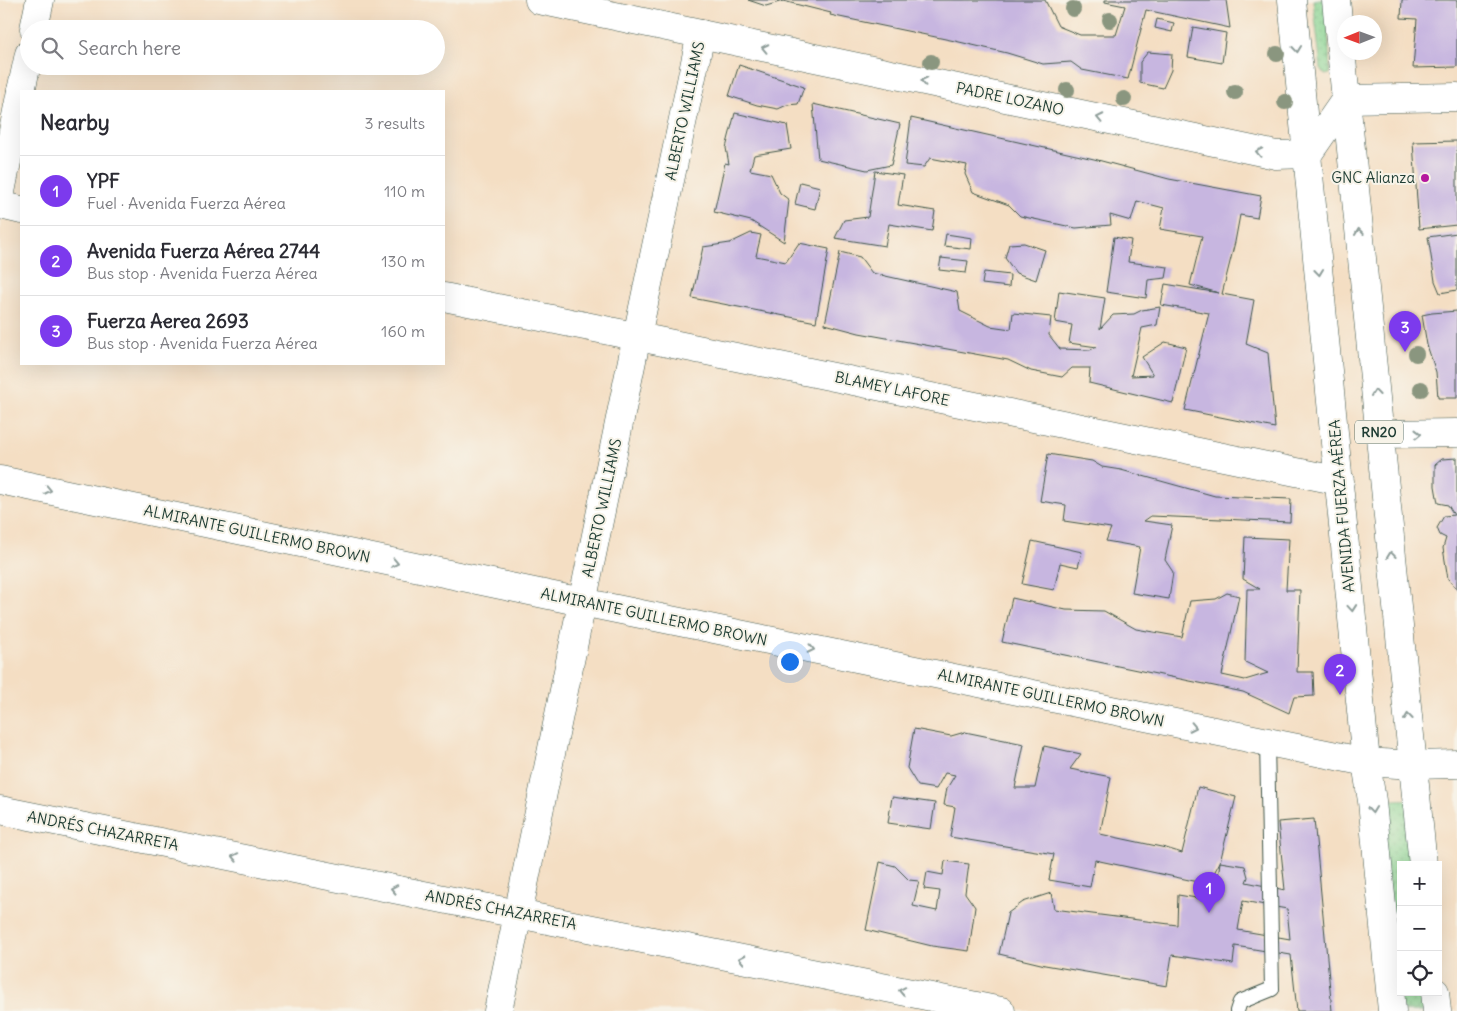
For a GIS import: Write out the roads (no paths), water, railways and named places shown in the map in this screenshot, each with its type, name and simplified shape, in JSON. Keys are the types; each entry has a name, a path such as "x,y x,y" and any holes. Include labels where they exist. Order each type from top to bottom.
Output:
{"street":[{"path":"36,20 40,0"},
{"name":"PADRE LOZANO","path":"539,0 1276,155 1308,154"},
{"name":"AVENIDA FUERZA AÉREA","path":"1292,0 1392,1011"},
{"name":"RN20","path":"1336,0 1423,861"},
{"name":"ALBERTO WILLIAMS","path":"498,1011 701,34"},
{"path":"21,90 24,75"},
{"path":"0,197 20,96"},
{"path":"1308,154 1346,100 1457,97"},
{"path":"0,205 20,210"},
{"name":"BLAMEY LAFORE","path":"445,297 1340,481"},
{"path":"1379,434 1457,433"},
{"name":"ALMIRANTE GUILLERMO BROWN","path":"0,480 582,602 1366,762 1413,765 1457,764"},
{"name":"ANDRÉS CHAZARRETA","path":"0,810 1001,1011"},
{"path":"1435,996 1437,1011"}],"lane":[{"path":"1237,1011 1240,1002 1272,990 1267,742"}],"place":[{"name":"GNC Alianza","path":"1425,178"},
{"name":"Fuerza Aerea 2693","path":"1405,352"},
{"name":"Avenida Fuerza Aérea 2744","path":"1340,695"},
{"name":"YPF","path":"1209,913"}]}
